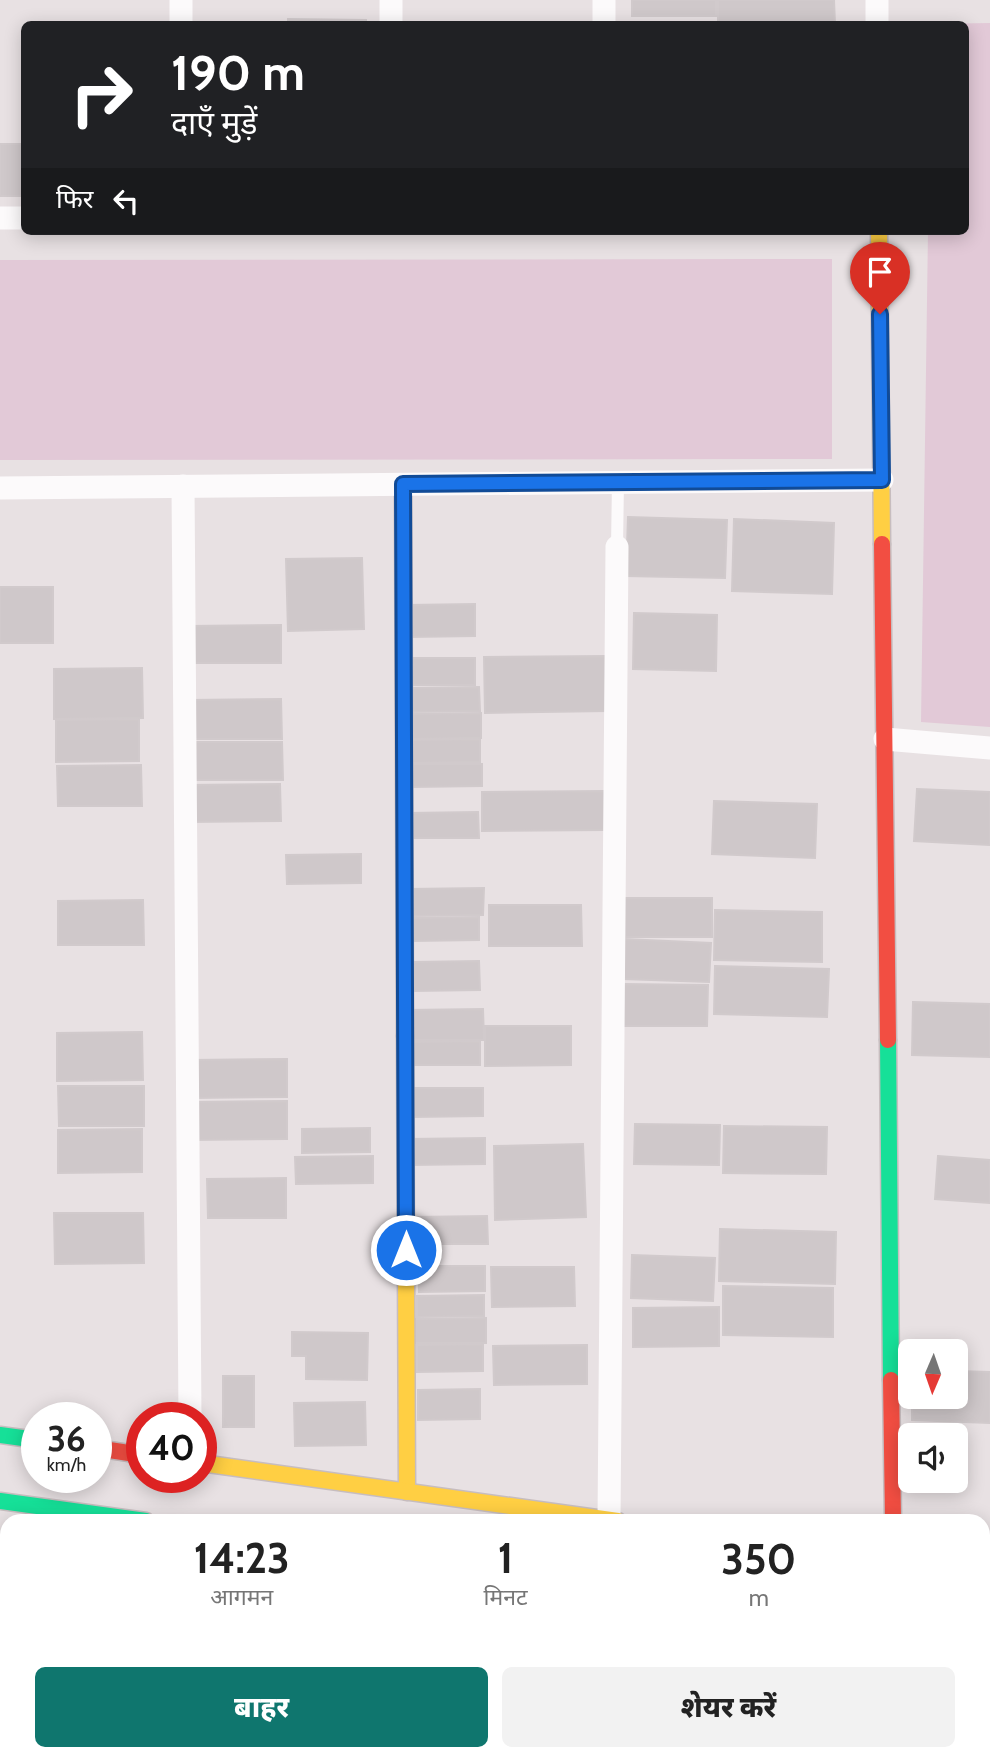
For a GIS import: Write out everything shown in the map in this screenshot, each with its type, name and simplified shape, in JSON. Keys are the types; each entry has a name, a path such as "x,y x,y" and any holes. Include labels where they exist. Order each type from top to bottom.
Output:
{"street":[{"path":"181,0 181,21"},
{"path":"391,0 391,21"},
{"path":"604,0 604,21"},
{"path":"877,0 877,21"},
{"path":"0,218 21,218"},
{"path":"880,235 893,1514"},
{"path":"0,488 882,480"},
{"path":"403,484 407,1492"},
{"path":"183,486 190,1402"},
{"path":"612,1514 617,547"},
{"path":"885,739 990,748"},
{"path":"0,1435 21,1438"},
{"path":"217,1465 568,1514"},
{"path":"0,1501 48,1514"}],"lane":[{"path":"617,547 618,482"}],"shaded area":[{"path":"969,23 990,23 990,727 921,722 928,235 969,235"},
{"path":"832,259 832,459 0,460 0,260"}],"building":[{"path":"632,0 716,0 716,16 632,16"},
{"path":"718,0 834,0 835,21 718,21"},
{"path":"288,19 366,20 366,21"},
{"path":"0,144 21,144 21,196 0,196"},
{"path":"628,517 727,520 725,578 626,576"},
{"path":"734,519 834,523 832,594 732,591"},
{"path":"362,558 364,629 288,631 286,559"},
{"path":"0,587 53,587 53,643 0,643"},
{"path":"475,604 475,636 409,637 408,605"},
{"path":"634,613 717,615 716,671 633,669"},
{"path":"281,625 281,663 191,663 190,626"},
{"path":"607,656 607,711 485,713 484,657"},
{"path":"406,658 475,658 475,685 406,685"},
{"path":"142,668 143,718 54,719 54,669"},
{"path":"479,687 480,711 407,712 407,688"},
{"path":"281,699 282,739 190,739 190,700"},
{"path":"481,713 481,738 410,739 409,714"},
{"path":"139,719 139,761 56,762 56,720"},
{"path":"480,739 480,762 411,763 411,740"},
{"path":"190,742 282,742 283,780 190,780"},
{"path":"411,764 482,764 482,786 411,787"},
{"path":"141,765 142,806 58,806 57,766"},
{"path":"280,784 281,821 189,822 189,785"},
{"path":"917,789 990,792 990,845 914,841"},
{"path":"605,791 605,830 482,831 482,792"},
{"path":"714,801 817,804 815,858 712,854"},
{"path":"478,812 479,838 409,838 408,813"},
{"path":"361,854 361,883 287,884 286,855"},
{"path":"484,888 483,915 409,916 409,889"},
{"path":"625,898 712,898 712,937 625,937"},
{"path":"143,900 144,945 58,945 58,901"},
{"path":"489,905 581,905 582,946 489,946"},
{"path":"715,910 822,912 822,962 714,960"},
{"path":"479,917 479,940 412,941 411,918"},
{"path":"624,939 711,943 709,982 623,979"},
{"path":"479,961 480,990 413,991 413,962"},
{"path":"715,966 829,969 827,1017 714,1014"},
{"path":"622,984 708,985 707,1026 621,1026"},
{"path":"913,1002 990,1004 990,1057 912,1055"},
{"path":"483,1009 484,1040 408,1040 408,1010"},
{"path":"485,1026 571,1026 571,1065 485,1066"},
{"path":"142,1032 143,1080 57,1081 57,1033"},
{"path":"480,1041 480,1065 411,1065 411,1042"},
{"path":"287,1059 287,1097 193,1098 193,1060"},
{"path":"58,1086 144,1086 144,1126 59,1126"},
{"path":"411,1088 483,1088 483,1116 412,1117"},
{"path":"287,1101 287,1139 192,1140 191,1102"},
{"path":"635,1124 720,1125 719,1165 634,1164"},
{"path":"724,1126 827,1127 826,1174 723,1173"},
{"path":"370,1128 370,1152 302,1153 302,1129"},
{"path":"142,1129 142,1172 58,1173 58,1130"},
{"path":"485,1138 485,1164 410,1165 410,1139"},
{"path":"583,1144 586,1217 495,1220 494,1146"},
{"path":"373,1156 373,1183 296,1184 295,1157"},
{"path":"938,1156 990,1160 990,1203 935,1199"},
{"path":"286,1178 286,1218 208,1218 207,1179"},
{"path":"54,1213 143,1213 144,1263 55,1264"},
{"path":"487,1216 488,1244 413,1244 413,1217"},
{"path":"720,1229 836,1232 835,1284 719,1281"},
{"path":"632,1255 715,1258 713,1301 631,1298"},
{"path":"419,1266 485,1266 485,1291 419,1292"},
{"path":"491,1267 574,1267 575,1306 492,1307"},
{"path":"723,1286 833,1288 833,1337 723,1335"},
{"path":"484,1295 484,1316 417,1317 417,1296"},
{"path":"719,1307 719,1346 633,1347 633,1308"},
{"path":"486,1318 486,1343 415,1343 415,1319"},
{"path":"292,1332 368,1333 367,1380 306,1379 306,1356 292,1356"},
{"path":"483,1344 483,1371 417,1372 417,1345"},
{"path":"587,1345 587,1384 494,1385 493,1346"},
{"path":"968,1371 990,1372 990,1423 912,1420 912,1409 968,1409"},
{"path":"223,1376 254,1376 254,1427 223,1427"},
{"path":"480,1389 480,1419 418,1420 418,1390"},
{"path":"365,1402 366,1445 295,1446 294,1403"}],"traffic: fast":[{"path":"403,484 405,1036"},
{"path":"888,1040 891,1380"},
{"path":"0,1435 21,1438"},
{"path":"0,1501 95,1514"}],"traffic: slow":[{"path":"879,235 882,544"},
{"path":"405,1036 407,1492"},
{"path":"217,1465 568,1514"}],"traffic: jam":[{"path":"882,544 888,1040"},
{"path":"891,1380 893,1514"},
{"path":"112,1450 126,1453"}],"route":[{"path":"406,1250 403,484 882,480 880,314"}]}
